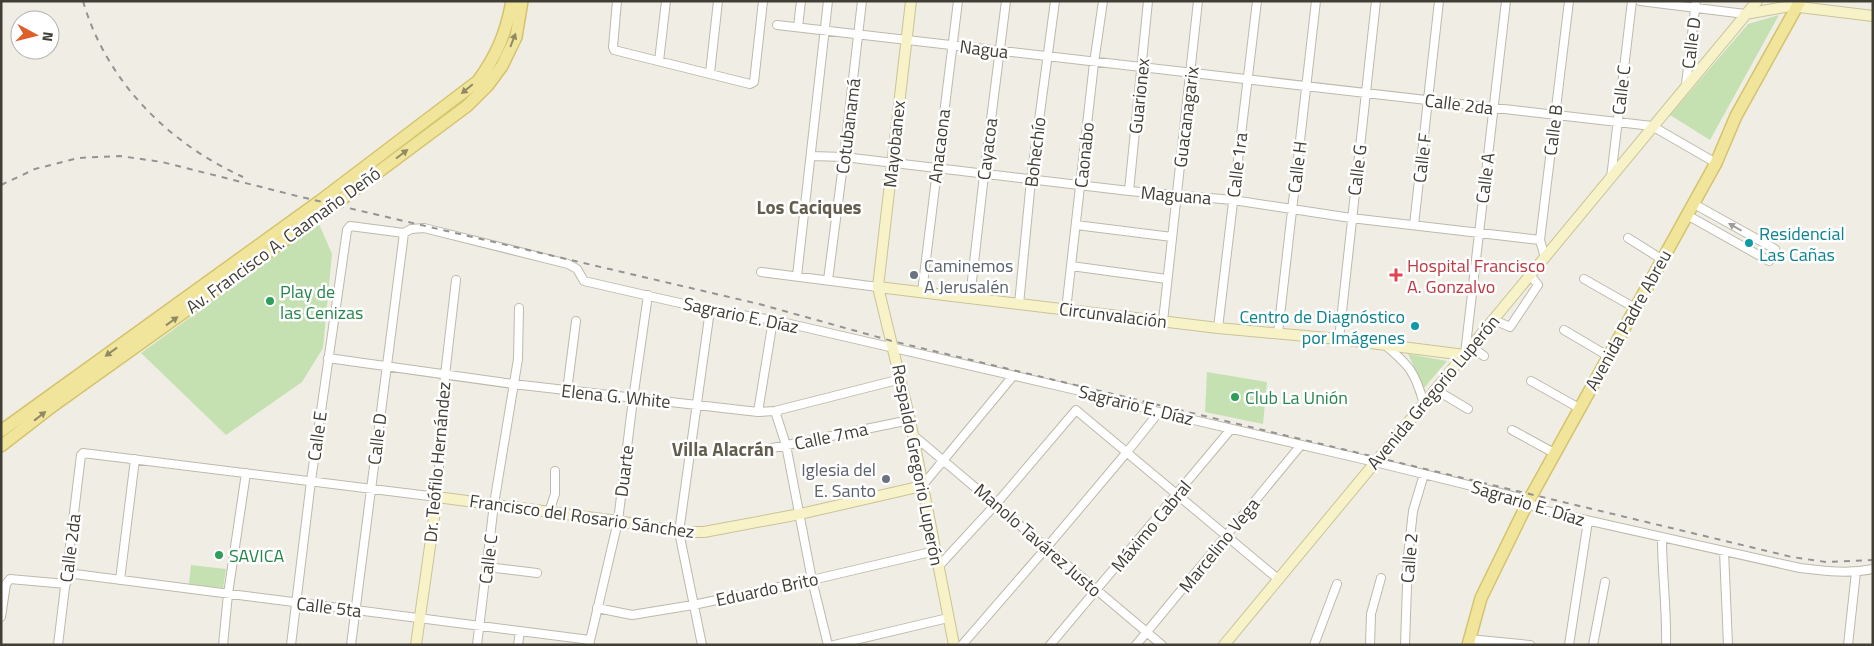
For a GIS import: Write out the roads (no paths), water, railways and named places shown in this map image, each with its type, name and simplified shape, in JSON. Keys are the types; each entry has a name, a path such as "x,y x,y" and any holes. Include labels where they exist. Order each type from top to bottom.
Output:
{"main road":[{"name":"Av. Francisco A. Caamaño Deñó","path":"1,431 320,201 478,81 493,60 505,34 512,1"},
{"name":"Av. Francisco A. Caamaño Deñó","path":"1,446 54,405 326,210 466,106 488,85 502,66 516,37 522,1"},
{"name":"Avenida Padre Abreu","path":"1469,642 1481,598 1529,500 1716,164 1736,116 1799,4"}],"street":[{"path":"617,1 613,49 750,84 754,82 763,1"},
{"path":"659,61 666,1"},
{"path":"710,74 718,1"},
{"path":"798,27 801,1"},
{"path":"797,276 828,1"},
{"name":"Cotubanamá","path":"828,280 862,1"},
{"name":"Mayobanex","path":"878,286 910,1"},
{"name":"Anacaona","path":"922,292 951,45 958,1"},
{"name":"Cayacoa","path":"970,298 1006,1"},
{"name":"Bohechío","path":"1019,304 1031,180 1055,1"},
{"name":"Caonabo","path":"1066,310 1094,63 1103,1"},
{"name":"Guarionex","path":"1129,191 1148,1"},
{"name":"Guacanagarix","path":"1163,321 1192,73 1198,1"},
{"name":"Calle 1ra","path":"1218,328 1257,1"},
{"name":"Calle H","path":"1278,333 1316,1"},
{"name":"Calle G","path":"1339,339 1376,1"},
{"name":"Calle F","path":"1414,225 1439,1"},
{"name":"Calle A","path":"1468,351 1479,233 1506,1"},
{"name":"Calle B","path":"1545,258 1540,240 1569,1"},
{"name":"Calle C","path":"1611,178 1632,1"},
{"path":"1640,1 1696,4 1745,14 1799,4 1873,16"},
{"name":"Avenida Gregorio Luperón","path":"1224,645 1531,276 1686,84 1756,2"},
{"name":"Calle D","path":"1686,84 1696,4"},
{"name":"Nagua","path":"777,25 1192,73"},
{"name":"Calle 2da","path":"1192,73 1652,126 1716,164"},
{"name":"Maguana","path":"812,156 844,157 984,175 1233,200 1351,218 1540,240"},
{"path":"1687,215 1769,261 1775,249 1694,204"},
{"path":"1076,225 1172,237"},
{"name":"Calle E","path":"291,645 311,482 348,228 350,226 404,234"},
{"name":"Sagrario E. Díaz","path":"404,234 411,229 424,228 568,264 577,269 584,281 710,310 773,320 1076,390 1158,412 1376,462 1529,500 1535,507 1542,510 1662,538 1800,568 1828,572 1856,572 1873,569"},
{"name":"Calle D","path":"351,645 404,234"},
{"path":"1628,238 1663,260"},
{"path":"1072,266 1167,279"},
{"name":"Circunvalación","path":"761,272 1218,328 1468,351"},
{"path":"1494,320 1510,328 1538,285 1531,276"},
{"path":"1584,279 1635,308"},
{"name":"Dr. Teófilo Hernández","path":"416,645 437,497 445,375 456,280"},
{"name":"Respaldo Gregorio Luperón","path":"878,286 910,420 954,645"},
{"name":"Duarte","path":"590,643 618,521 648,295"},
{"name":"Calle C","path":"477,645 494,504 513,384 516,376 518,308"},
{"path":"702,645 679,532 710,310"},
{"path":"758,412 773,320"},
{"path":"568,391 576,321"},
{"path":"1564,330 1608,356"},
{"path":"1384,344 1405,362 1413,372 1424,404"},
{"path":"1468,351 1484,356"},
{"name":"Elena G. White","path":"328,358 568,391 758,412 776,411 901,379"},
{"path":"922,486 1013,376"},
{"path":"1531,381 1579,408"},
{"path":"1436,390 1468,409"},
{"path":"938,567 996,504 1076,410 1278,579"},
{"path":"776,411 786,445 812,580 828,645"},
{"path":"951,630 965,644 1127,452 1158,412"},
{"name":"Calle 7ma","path":"753,452 910,420"},
{"name":"Máximo Cabral","path":"1050,645 1231,429"},
{"path":"1512,430 1554,453"},
{"name":"Manolo Tavárez Justo","path":"913,435 1162,645"},
{"name":"Marcelino Vega","path":"1136,645 1301,445"},
{"name":"Calle 2da","path":"58,645 81,455 83,452"},
{"name":"Francisco del Rosario Sánchez","path":"83,452 494,504 618,521 679,532 704,532 800,514 922,486"},
{"path":"120,580 136,458"},
{"path":"549,512 555,494 555,471"},
{"path":"223,645 228,594 246,473"},
{"name":"Calle 2","path":"1405,645 1408,556 1414,511 1424,474"},
{"path":"1569,645 1588,521"},
{"path":"1662,538 1666,645"},
{"name":"Eduardo Brito","path":"597,608 632,615 693,605 812,580 935,551"},
{"path":"1724,551 1728,645"},
{"path":"487,567 537,573"},
{"path":"1848,645 1856,572"},
{"name":"Calle 5ta","path":"67,573 520,631 590,643"},
{"path":"1370,645 1371,614 1381,578"},
{"path":"1,617 7,581 10,579 66,584"},
{"path":"1593,645 1605,582"},
{"path":"1314,645 1337,584"},
{"path":"834,645 948,618"},
{"path":"518,645 520,631"},
{"path":"1469,642 1530,645"}],"railway":[{"path":"83,1 93,30 107,57 124,83 144,106 165,127 190,146 216,163 243,177"},
{"path":"1,185 35,169 78,158 120,156 162,162 297,196 759,304 892,341 1792,557 1826,562 1873,560"}],"place":[{"name":"Residencial Las Cañas","path":"1749,243"},
{"name":"Caminemos A Jerusalén","path":"914,275"},
{"name":"Hospital Francisco A. Gonzalvo","path":"1396,275"},
{"name":"Play de las Cenizas","path":"270,301"},
{"name":"Centro de Diagnóstico por Imágenes","path":"1415,326"},
{"name":"Club La Unión","path":"1235,397"},
{"name":"Iglesia del E. Santo","path":"886,479"},
{"name":"SAVICA","path":"219,555"}],"district":[{"name":"Los Caciques","path":"809,206"},
{"name":"Villa Alacrán","path":"723,448"}]}
